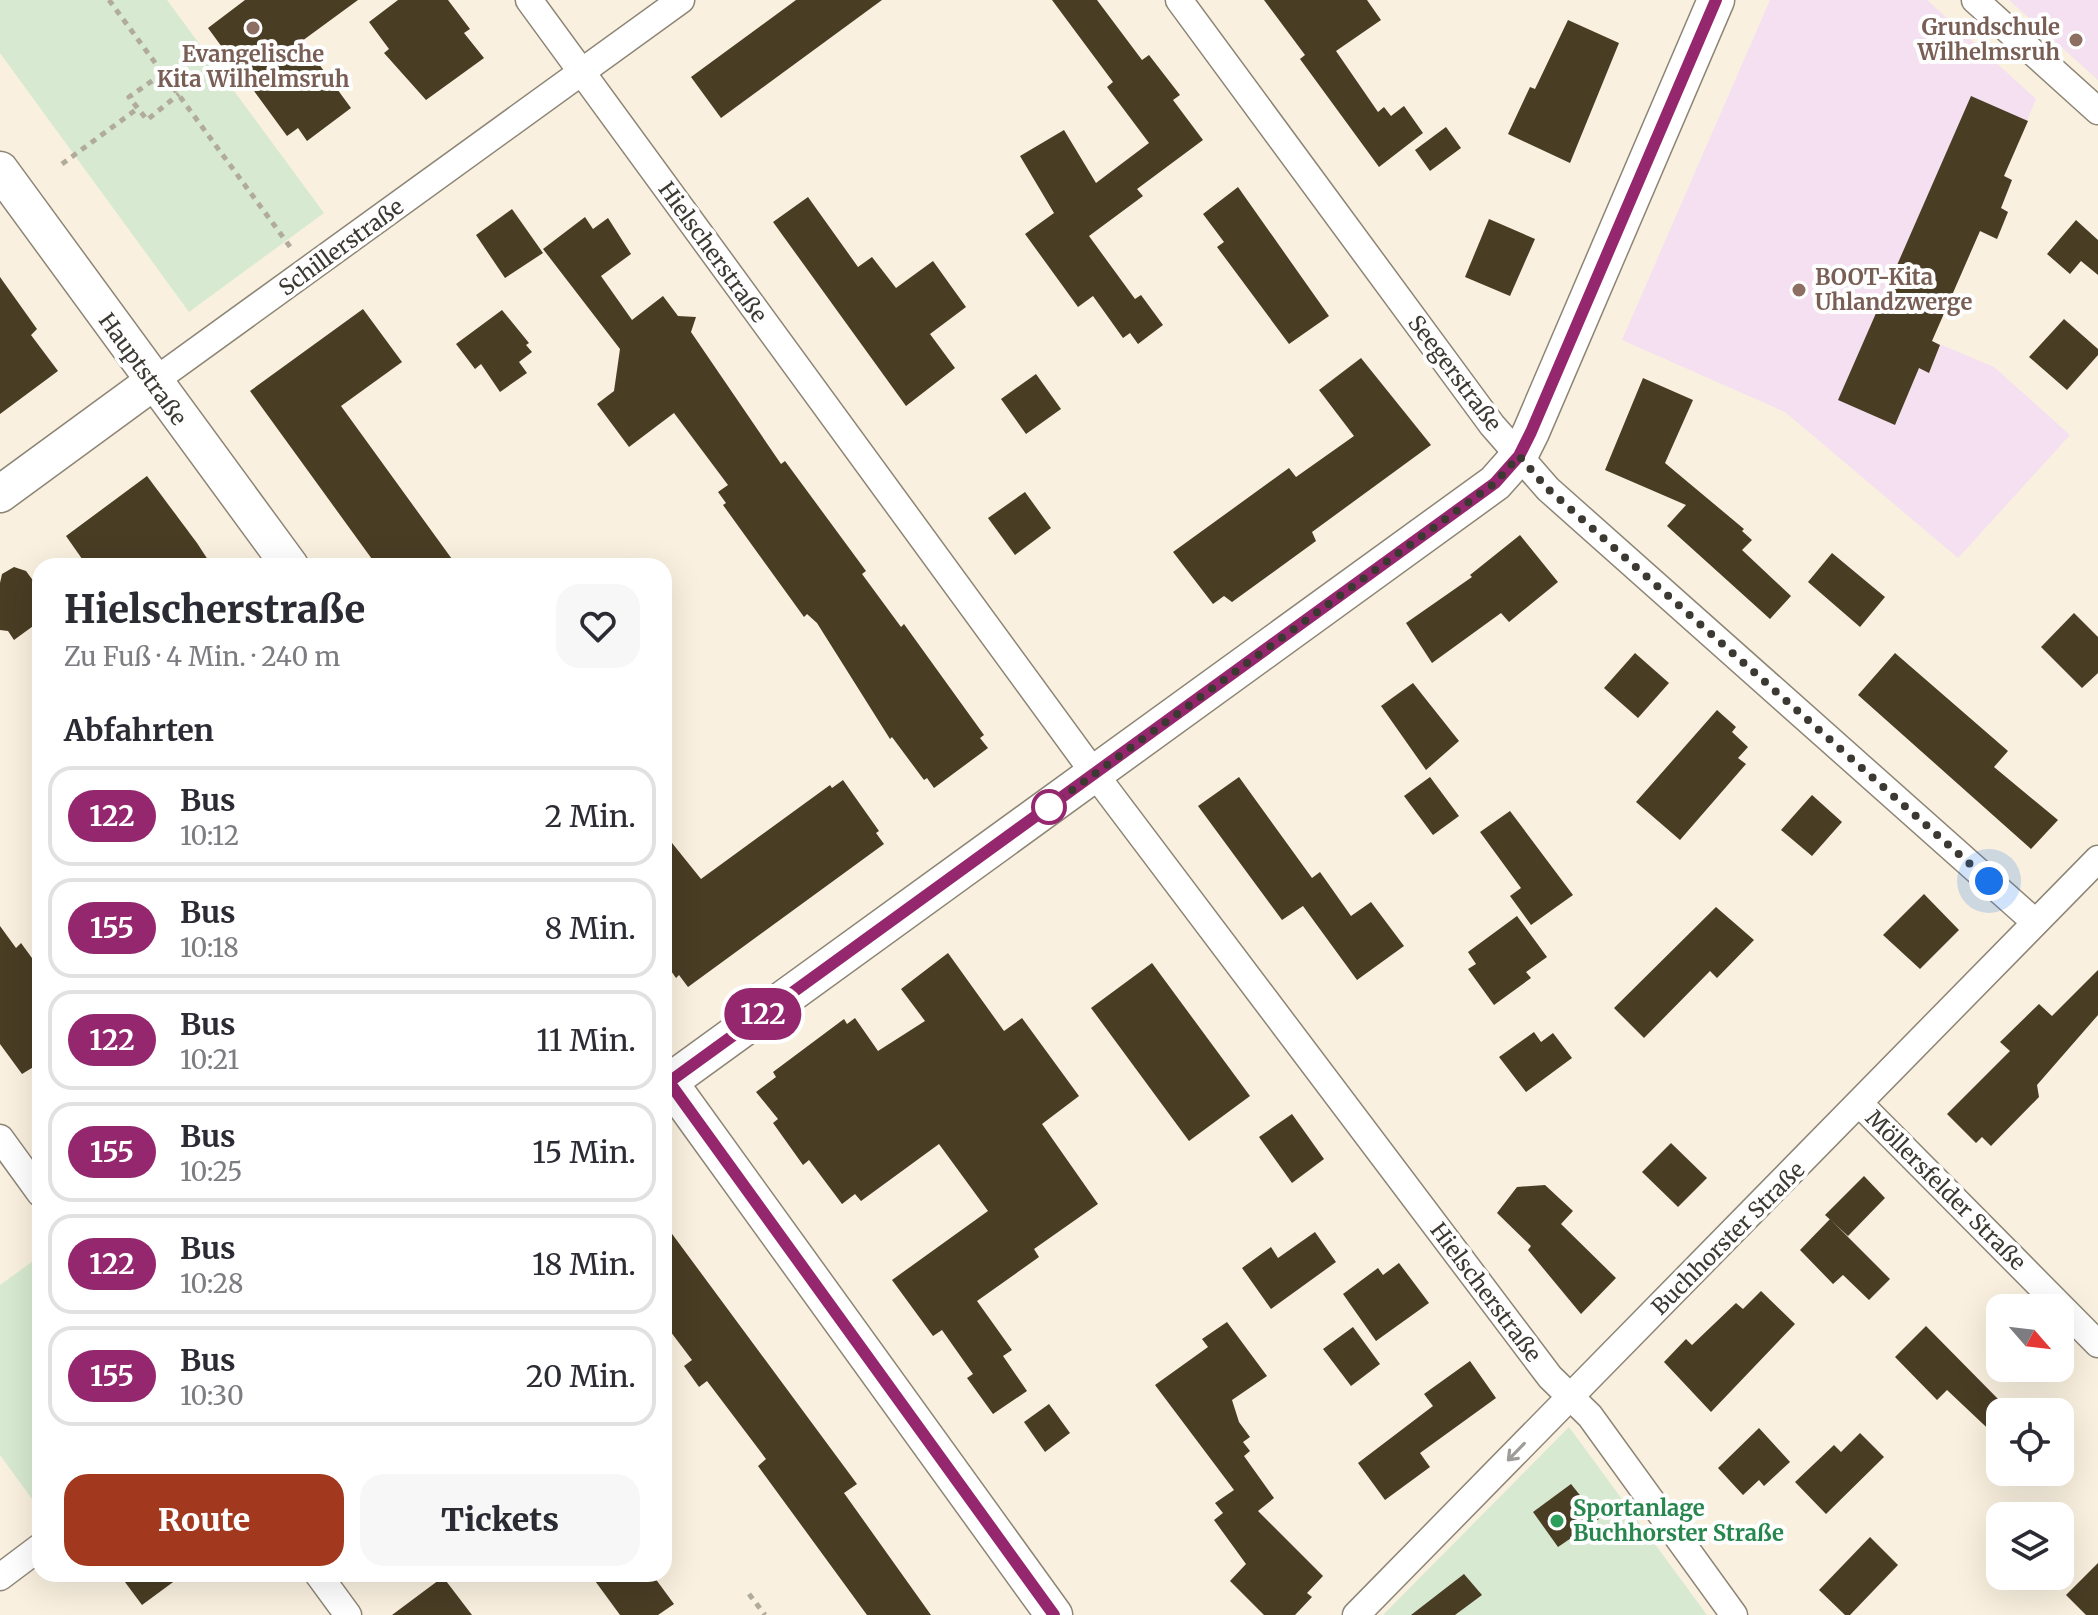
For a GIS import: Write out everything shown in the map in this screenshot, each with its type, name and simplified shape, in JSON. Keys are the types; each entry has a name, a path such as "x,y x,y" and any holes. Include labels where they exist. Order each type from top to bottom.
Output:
{"street":[{"name":"Hielscherstraße","path":"529,0 1094,773 1550,1377 1590,1416 1734,1615"},
{"name":"Schillerstraße","path":"0,494 681,0"},
{"name":"Seegerstraße","path":"1179,0 1519,456 1548,489 2035,922"},
{"path":"672,1077 1495,483 1519,456 1716,0"},
{"path":"1975,0 2098,111"},
{"name":"Hauptstraße","path":"0,170 284,558"},
{"name":"Buchhorster Straße","path":"1356,1615 1861,1105 2098,859"},
{"path":"672,1089 1054,1615"},
{"name":"Möllersfelder Straße","path":"1861,1105 2098,1344"},
{"path":"0,1138 32,1182"},
{"path":"0,1577 32,1553"},
{"path":"324,1582 348,1615"}],"path":[{"path":"109,0 291,249"},
{"path":"163,73 129,97 137,109 147,120 179,94"},
{"path":"62,164 137,109"},
{"path":"749,1594 765,1615"}],"shaded area":[{"name":"BOOT-Kita Uhlandzwerge","path":"1770,0 1927,0 2036,99 2004,176 2012,180 2001,208 2008,212 1997,239 1979,231 1932,341 1994,367 2070,435 1958,558 1785,412 1622,340"},
{"name":"Grundschule Wilhelmsruh","path":"2009,0 2098,0 2098,80"}],"green space":[{"path":"0,0 167,0 324,213 189,312 0,53"},
{"path":"32,1262 32,1499 0,1455 0,1285"},
{"name":"Sportanlage Buchhorster Straße","path":"1569,1427 1707,1615 1383,1615"}],"building":[{"path":"245,0 358,0 302,41 351,108 307,141 298,128 287,136 208,28"},
{"path":"398,0 448,0 470,29 464,33 484,58 426,100 384,53 389,49 369,22"},
{"path":"796,0 882,0 721,118 691,77"},
{"path":"1052,0 1097,0 1142,60 1149,55 1180,95 1173,100 1203,140 1137,189 1143,196 1089,236 1135,299 1141,295 1163,325 1138,344 1130,333 1123,338 1093,296 1078,307 1025,234 1054,213 1020,156 1064,130 1096,183 1149,143 1107,87 1113,82"},
{"path":"1264,0 1367,0 1381,20 1336,51 1378,112 1384,107 1391,116 1404,106 1423,133 1379,167 1300,59 1305,55"},
{"path":"1568,20 1619,43 1570,163 1508,134 1530,87 1535,89"},
{"path":"1971,96 2028,121 2004,176 2012,180 2001,208 2008,212 1997,239 1980,231 1932,341 1940,345 1929,373 1919,368 1895,425 1838,400"},
{"path":"1446,127 1461,148 1430,171 1415,150"},
{"path":"1238,187 1329,316 1289,344 1217,247 1224,242 1203,214"},
{"path":"808,197 858,267 872,257 896,288 933,261 966,307 930,334 955,368 906,406 773,222"},
{"path":"512,209 543,253 505,278 476,235"},
{"path":"585,217 593,229 608,218 631,254 601,276 632,320 663,296 678,316 696,317 691,332 781,464 785,461 866,571 862,574 901,627 904,624 984,735 980,738 988,748 934,788 927,778 924,780 892,737 890,739 817,623 807,614 804,617 723,505 726,503 718,492 728,485 674,413 629,447 597,404 614,391 620,349 543,249"},
{"path":"1489,219 1535,239 1510,296 1465,277"},
{"path":"2076,220 2098,240 2098,275 2081,261 2070,274 2047,254"},
{"path":"0,277 37,329 31,335 58,371 0,414"},
{"path":"363,309 402,362 341,406 451,558 371,558 250,391"},
{"path":"502,310 529,343 526,345 532,352 519,362 527,373 500,392 481,364 475,369 456,344"},
{"path":"2064,319 2098,349 2098,355 2067,390 2029,357"},
{"path":"1361,358 1431,445 1312,532 1316,541 1232,602 1224,596 1213,604 1173,552 1289,468 1296,477 1354,436 1319,390"},
{"path":"1036,374 1061,409 1026,434 1001,399"},
{"path":"1643,378 1693,400 1665,463 1744,529 1742,531 1752,540 1742,550 1791,596 1770,619 1667,526 1686,505 1605,470"},
{"path":"147,476 207,558 81,558 66,536"},
{"path":"1025,492 1051,528 1015,555 988,518"},
{"path":"1520,535 1558,582 1509,622 1501,613 1432,663 1406,623 1472,577 1470,575"},
{"path":"1832,553 1885,597 1860,627 1808,582"},
{"path":"14,567 26,571 32,579 32,627 14,640 8,631 0,630 2,574"},
{"path":"2074,613 2098,637 2098,673 2082,688 2041,647"},
{"path":"1635,653 1669,683 1638,718 1604,688"},
{"path":"1895,653 2008,751 1994,767 2058,820 2031,849 1858,695"},
{"path":"1413,683 1459,741 1426,770 1381,706"},
{"path":"1717,710 1736,727 1732,732 1748,747 1738,758 1746,764 1680,840 1636,802"},
{"path":"1239,777 1312,878 1320,872 1351,916 1371,902 1404,946 1357,980 1303,906 1282,920 1198,806"},
{"path":"1430,777 1459,816 1433,835 1404,796"},
{"path":"843,780 879,831 876,833 884,844 688,987 679,975 676,978 672,972 672,843 701,879 830,785 832,788"},
{"path":"1812,795 1842,822 1812,856 1781,830"},
{"path":"1510,811 1573,895 1531,925 1510,896 1521,888 1480,832"},
{"path":"1924,894 1959,930 1920,969 1883,935"},
{"path":"1716,907 1754,940 1717,978 1710,971 1644,1038 1614,1008"},
{"path":"1517,916 1547,957 1526,972 1531,978 1494,1005 1468,969 1476,964 1468,952"},
{"path":"0,926 16,948 21,943 32,958 32,1068 22,1074 0,1044"},
{"path":"948,953 1004,1031 1022,1018 1079,1096 1042,1124 1098,1204 1034,1249 1039,1257 977,1301 1012,1350 1003,1356 1027,1391 993,1414 967,1378 973,1374 942,1330 933,1336 892,1280 988,1211 939,1144 861,1201 855,1194 842,1204 809,1160 803,1165 773,1123 778,1119 756,1092 776,1077 773,1072 844,1019 847,1024 855,1018 878,1051 925,1021 901,989"},
{"path":"1152,963 1250,1096 1189,1141 1091,1008"},
{"path":"2098,970 2098,1015 2037,1085 2039,1097 1991,1146 1982,1137 1976,1143 1947,1114 2010,1051 2000,1042 2039,1004 2052,1016"},
{"path":"1534,1032 1541,1042 1553,1033 1572,1058 1526,1092 1499,1057"},
{"path":"1292,1114 1324,1159 1292,1183 1259,1137"},
{"path":"1671,1143 1707,1178 1678,1207 1642,1172"},
{"path":"1864,1176 1885,1198 1848,1236 1825,1215"},
{"path":"1545,1185 1573,1211 1561,1224 1616,1278 1581,1314 1528,1250 1531,1246 1497,1213 1517,1187"},
{"path":"1830,1219 1890,1279 1869,1300 1843,1275 1833,1284 1800,1250"},
{"path":"1315,1232 1336,1262 1271,1309 1242,1268 1271,1247 1278,1258"},
{"path":"672,1234 857,1484 844,1493 931,1615 867,1615 758,1466 766,1459 707,1381 699,1387 684,1366 692,1360 672,1334"},
{"path":"1399,1263 1429,1303 1376,1341 1343,1294 1378,1268 1383,1275"},
{"path":"1761,1291 1795,1324 1711,1412 1664,1362 1686,1339 1692,1345 1736,1303 1743,1309"},
{"path":"1227,1322 1267,1376 1232,1400 1239,1422 1250,1437 1243,1442 1250,1451 1244,1456 1274,1498 1258,1511 1323,1576 1307,1593 1312,1597 1295,1615 1264,1615 1230,1581 1246,1564 1214,1520 1223,1513 1215,1503 1234,1490 1155,1385 1208,1347 1202,1339"},
{"path":"1926,1326 1997,1398 1986,1398 1986,1427 1947,1390 1937,1400 1895,1357"},
{"path":"1353,1327 1380,1364 1351,1386 1323,1349"},
{"path":"1470,1361 1496,1398 1420,1453 1430,1467 1385,1500 1358,1463 1433,1406 1424,1394"},
{"path":"1049,1404 1070,1433 1045,1452 1024,1422"},
{"path":"1759,1428 1790,1462 1764,1486 1759,1480 1743,1495 1718,1468"},
{"path":"1860,1433 1884,1457 1826,1514 1795,1482 1834,1445 1841,1452"},
{"path":"1571,1484 1599,1519 1558,1547 1533,1512"},
{"path":"1870,1537 1898,1565 1850,1615 1845,1615 1819,1590"},
{"path":"2098,1563 2098,1615 2086,1615 2066,1595"},
{"path":"1464,1574 1482,1595 1455,1615 1411,1615"},
{"path":"125,1582 173,1582 142,1605"},
{"path":"436,1582 447,1582 472,1615 392,1615"},
{"path":"596,1582 658,1582 674,1604 658,1615 620,1615"}],"bus line":[{"name":"122","path":"672,1080 1495,483 1519,456 1531,432 1716,0"},
{"name":"122","path":"672,1086 1054,1615"}],"place":[{"name":"Evangelische Kita Wilhelmsruh","path":"253,28"},
{"name":"Grundschule Wilhelmsruh","path":"2076,40"},
{"name":"BOOT-Kita Uhlandzwerge","path":"1799,290"},
{"name":"Sportanlage Buchhorster Straße","path":"1557,1521"}],"route":[{"path":"1049,807 1495,483 1519,456 1548,489 1989,881"}]}
